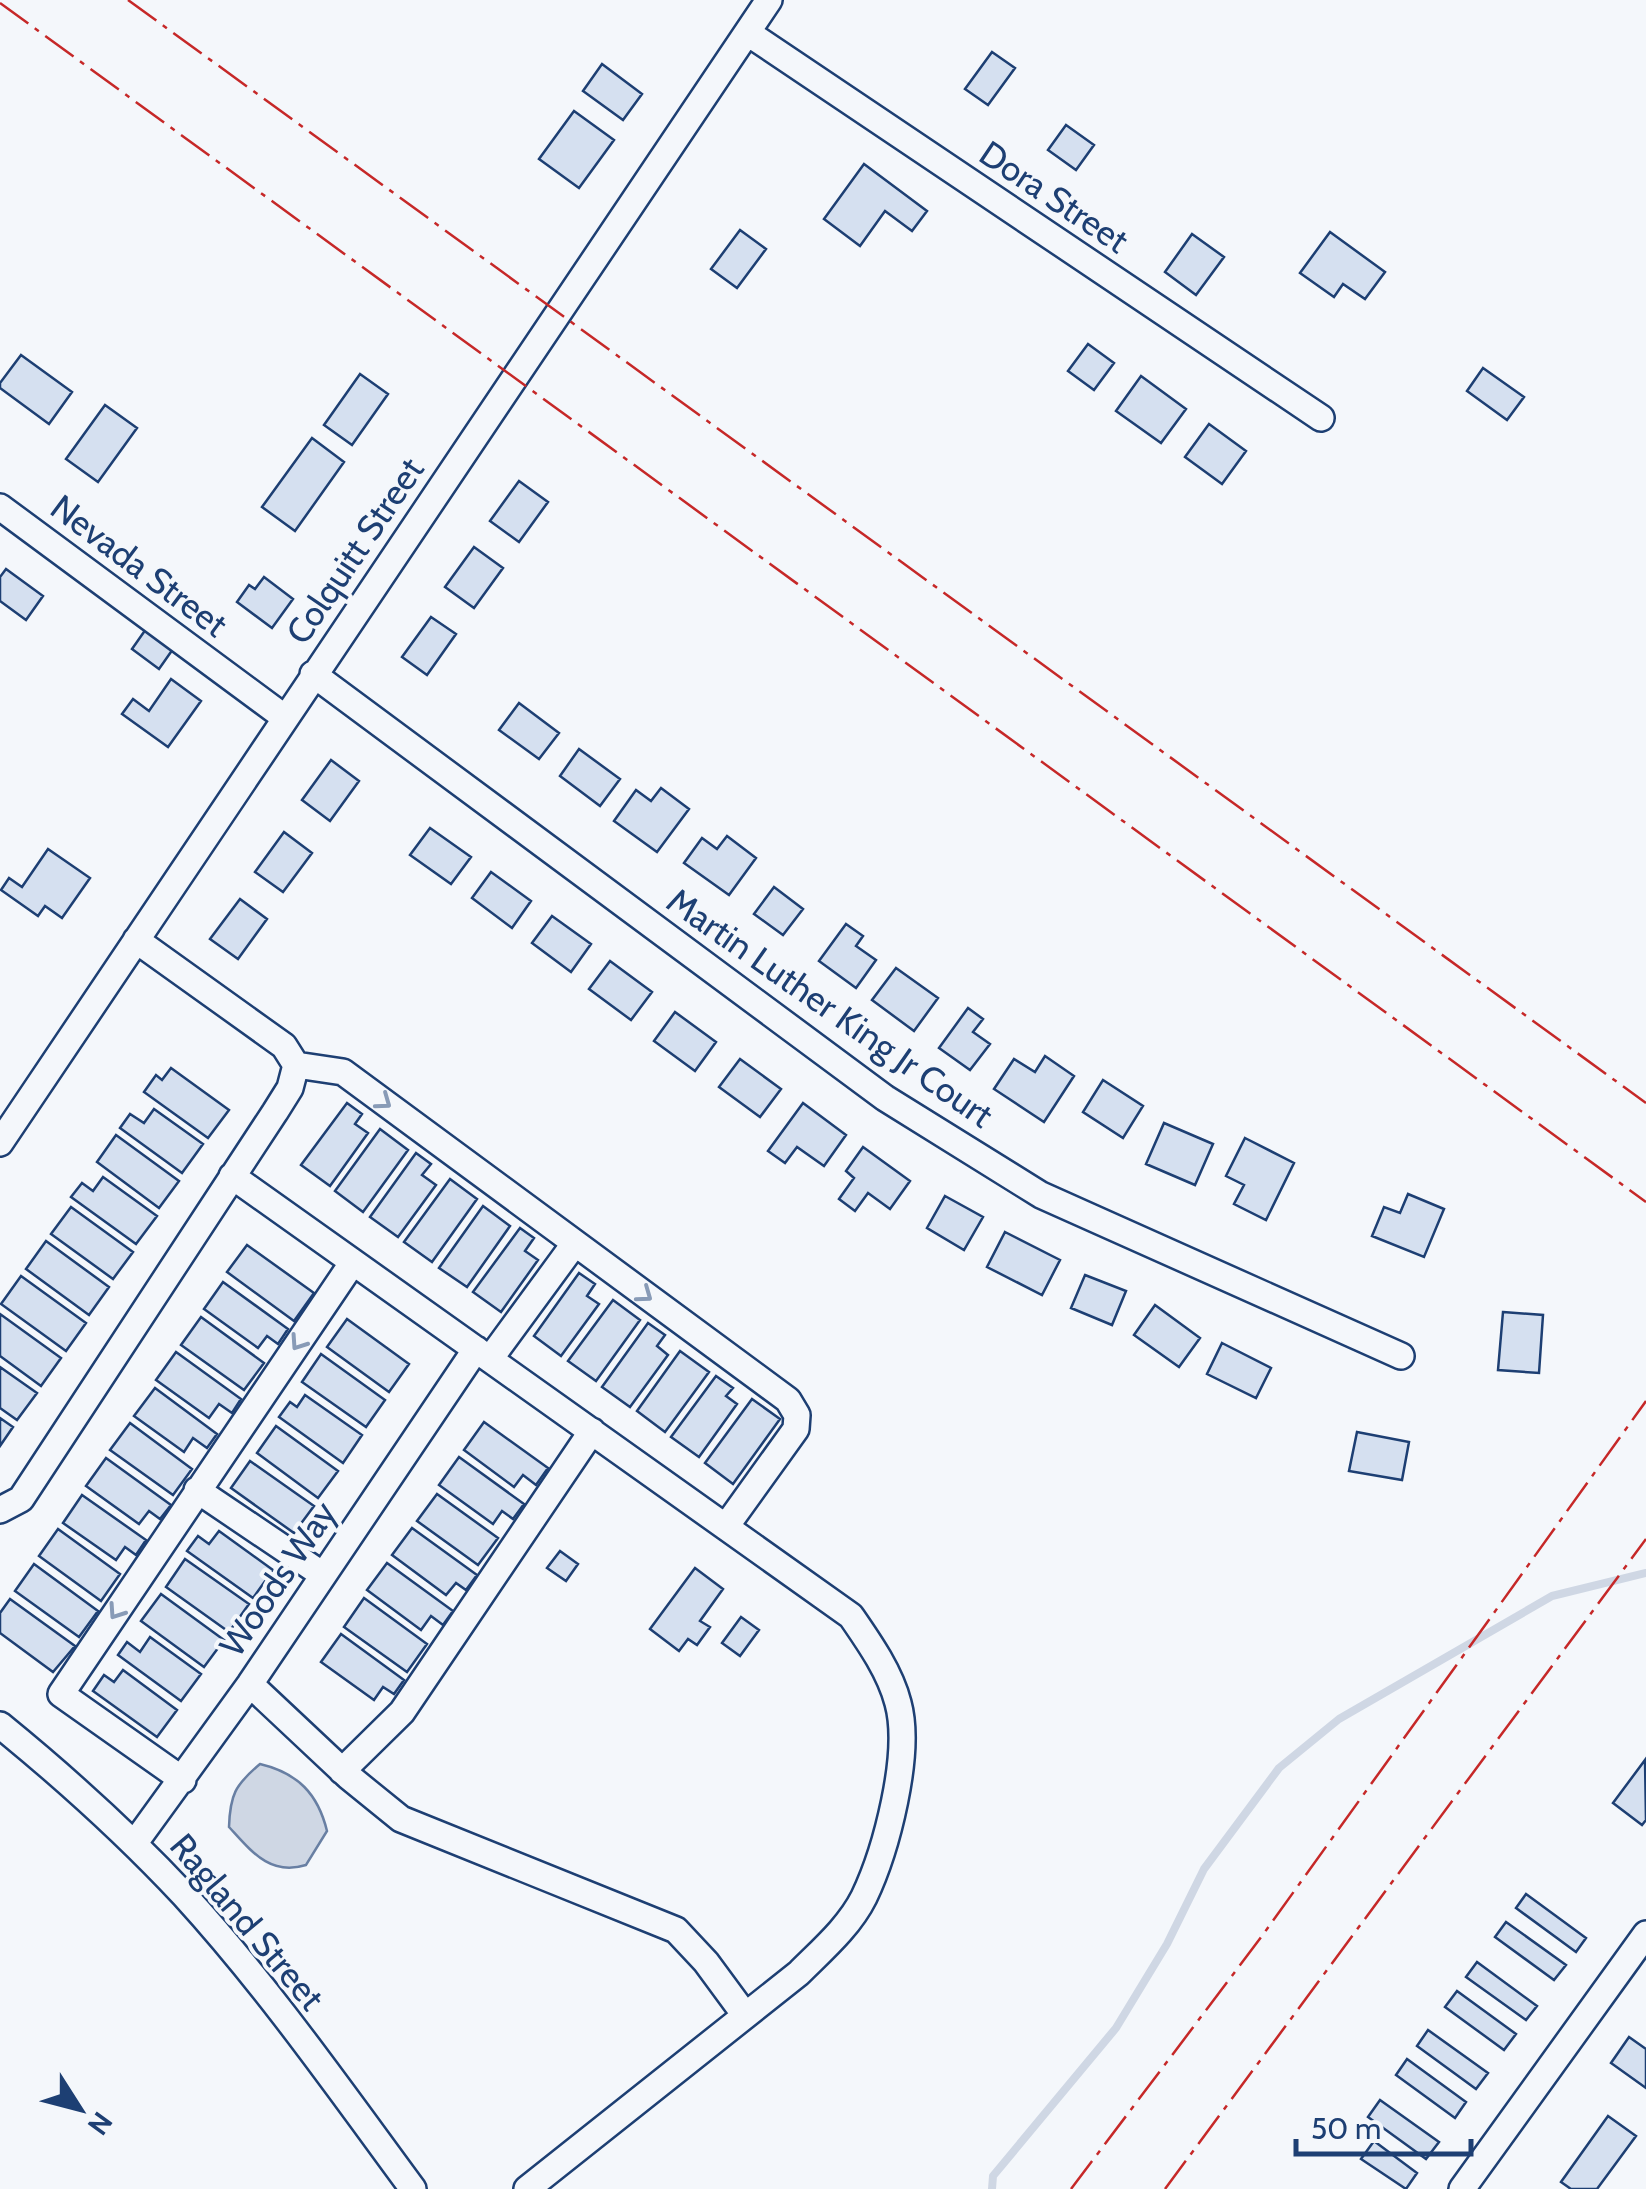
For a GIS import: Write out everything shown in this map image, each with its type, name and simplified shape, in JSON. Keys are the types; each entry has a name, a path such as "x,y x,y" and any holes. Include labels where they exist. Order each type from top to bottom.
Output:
{"street":[{"name":"Colquitt Street","path":"0,1143 769,0"},
{"name":"Dora Street","path":"748,33 1321,418"},
{"name":"Nevada Street","path":"0,507 284,717"},
{"name":"Martin Luther King Jr Court","path":"313,674 885,1098 1041,1195 1401,1356"},
{"path":"136,940 284,1046 296,1064 343,1072 788,1400 796,1414 796,1428 726,1525"},
{"path":"0,1510 21,1498 290,1088 296,1064"},
{"path":"232,1176 851,1616 875,1651 899,1704 901,1760 888,1833 863,1899 835,1938 799,1973 526,2189"},
{"name":"Woods Way","path":"134,1844 482,1354 575,1243"},
{"path":"183,1780 61,1694 353,1262"},
{"path":"342,1771 402,1712 592,1430"},
{"path":"198,1490 324,1575"},
{"path":"250,1684 342,1771 401,1819 676,1930 706,1962 745,2015"},
{"name":"Ragland Street","path":"0,1725 134,1844 230,1948 414,2189"},
{"path":"1462,2189 1646,1934"}],"shaded area":[{"path":"260,1764 296,1779 318,1806 327,1831 306,1865 282,1867 263,1860 229,1827 236,1791"}],"building":[{"path":"992,52 1015,68 988,105 965,89"},
{"path":"602,64 642,94 623,120 583,91"},
{"path":"574,111 614,140 579,188 539,159"},
{"path":"1066,125 1094,145 1076,170 1048,150"},
{"path":"864,164 927,211 912,231 885,211 860,246 824,219"},
{"path":"740,230 766,249 737,288 711,269"},
{"path":"1330,232 1385,272 1365,299 1343,284 1334,297 1300,273"},
{"path":"1192,234 1224,257 1196,295 1165,272"},
{"path":"1088,344 1114,363 1094,390 1068,371"},
{"path":"21,355 72,392 49,424 0,388"},
{"path":"1483,368 1524,397 1507,420 1467,391"},
{"path":"360,374 388,394 352,445 324,425"},
{"path":"1141,376 1186,409 1161,443 1116,411"},
{"path":"105,405 137,428 98,482 66,459"},
{"path":"1209,424 1246,451 1222,484 1185,457"},
{"path":"312,438 344,462 295,531 262,507"},
{"path":"519,481 548,502 519,542 490,521"},
{"path":"474,547 503,568 474,608 445,587"},
{"path":"6,569 43,596 26,620 0,601 0,577"},
{"path":"264,577 293,599 272,628 237,602 249,585 255,589"},
{"path":"431,617 456,634 427,675 402,657"},
{"path":"146,629 173,649 159,669 132,649"},
{"path":"171,679 201,701 168,747 122,714 133,699 149,711"},
{"path":"519,703 559,733 539,759 499,730"},
{"path":"579,749 620,779 600,806 560,776"},
{"path":"331,760 359,781 330,821 302,800"},
{"path":"661,788 689,809 657,852 614,821 636,790 651,801"},
{"path":"430,828 471,857 451,884 410,855"},
{"path":"284,832 312,853 283,892 255,872"},
{"path":"727,836 756,858 729,895 684,863 702,838 717,849"},
{"path":"48,849 90,878 62,918 45,906 38,916 1,890 9,878 22,887"},
{"path":"491,872 531,901 512,928 472,898"},
{"path":"774,887 803,909 783,935 754,914"},
{"path":"240,899 267,919 238,959 210,939"},
{"path":"552,916 591,944 571,972 532,943"},
{"path":"846,924 863,936 856,946 876,960 856,988 819,961"},
{"path":"610,961 652,992 631,1020 589,989"},
{"path":"896,968 938,998 914,1031 872,1000"},
{"path":"968,1008 983,1019 973,1032 990,1044 970,1070 939,1048"},
{"path":"675,1012 716,1042 695,1071 654,1041"},
{"path":"1045,1056 1074,1076 1044,1122 994,1089 1014,1059 1035,1072"},
{"path":"740,1059 781,1089 760,1117 719,1087"},
{"path":"171,1068 229,1110 208,1138 144,1092 156,1075 162,1080"},
{"path":"1103,1080 1143,1106 1123,1138 1083,1112"},
{"path":"347,1103 362,1114 355,1124 368,1133 330,1186 301,1165"},
{"path":"803,1103 846,1135 824,1166 797,1147 785,1163 768,1151"},
{"path":"154,1109 203,1144 182,1173 120,1128 130,1114 144,1123"},
{"path":"1164,1123 1213,1144 1195,1185 1146,1164"},
{"path":"380,1129 408,1150 363,1212 335,1191"},
{"path":"116,1135 179,1181 159,1208 97,1162"},
{"path":"1245,1138 1294,1163 1266,1220 1234,1204 1244,1185 1226,1176"},
{"path":"863,1147 910,1181 890,1209 868,1193 855,1211 839,1199 854,1178 846,1171"},
{"path":"416,1153 431,1164 422,1175 436,1185 398,1237 370,1217"},
{"path":"103,1177 157,1216 136,1244 71,1197 82,1183 93,1191"},
{"path":"450,1179 477,1199 432,1262 404,1242"},
{"path":"1408,1194 1444,1209 1424,1257 1372,1236 1384,1207 1400,1213"},
{"path":"945,1196 983,1217 964,1250 927,1228"},
{"path":"483,1206 510,1226 467,1287 439,1268"},
{"path":"71,1207 133,1252 113,1279 51,1234"},
{"path":"520,1228 534,1238 525,1251 538,1260 501,1312 473,1292"},
{"path":"1005,1232 1060,1260 1042,1295 987,1267"},
{"path":"46,1241 109,1287 89,1315 26,1269"},
{"path":"247,1245 314,1293 294,1321 227,1272"},
{"path":"579,1273 595,1284 587,1296 599,1304 561,1356 534,1336"},
{"path":"1085,1275 1126,1291 1112,1325 1071,1308"},
{"path":"21,1276 86,1323 66,1351 1,1304"},
{"path":"223,1282 288,1329 278,1344 267,1336 258,1348 204,1309"},
{"path":"613,1300 640,1320 596,1381 568,1361"},
{"path":"1155,1305 1200,1338 1179,1367 1134,1335"},
{"path":"1503,1312 1543,1315 1539,1373 1498,1370"},
{"path":"0,1314 61,1358 41,1386 0,1356"},
{"path":"201,1317 264,1363 244,1390 181,1345"},
{"path":"347,1319 409,1364 389,1392 327,1347"},
{"path":"648,1323 665,1335 657,1346 668,1355 630,1407 602,1387"},
{"path":"1222,1343 1271,1368 1256,1398 1207,1374"},
{"path":"680,1351 709,1372 665,1432 637,1411"},
{"path":"176,1352 241,1399 232,1413 219,1404 209,1418 156,1380"},
{"path":"321,1354 385,1400 366,1427 302,1382"},
{"path":"0,1367 37,1393 17,1420 0,1408"},
{"path":"716,1376 733,1388 726,1396 737,1404 699,1457 671,1437"},
{"path":"155,1388 217,1434 207,1448 193,1438 184,1452 134,1416"},
{"path":"305,1395 362,1435 343,1463 279,1417 290,1402 297,1407"},
{"path":"752,1399 780,1419 733,1484 705,1463"},
{"path":"0,1418 13,1427 0,1446"},
{"path":"484,1422 548,1468 536,1485 523,1475 514,1487 464,1450"},
{"path":"130,1423 192,1469 173,1495 110,1450"},
{"path":"276,1426 338,1471 318,1498 257,1453"},
{"path":"1357,1432 1409,1442 1402,1480 1349,1471"},
{"path":"459,1457 524,1504 513,1519 502,1511 493,1524 439,1485"},
{"path":"106,1458 171,1505 160,1519 149,1511 139,1524 86,1486"},
{"path":"250,1461 314,1506 294,1533 231,1488"},
{"path":"437,1494 498,1538 478,1565 417,1521"},
{"path":"82,1495 146,1540 136,1555 125,1547 116,1560 63,1523"},
{"path":"412,1528 477,1575 466,1590 456,1583 446,1595 392,1555"},
{"path":"58,1529 120,1574 101,1601 39,1556"},
{"path":"219,1531 273,1570 253,1598 187,1551 198,1536 209,1544"},
{"path":"560,1551 578,1564 566,1581 547,1568"},
{"path":"185,1559 249,1604 229,1632 166,1587"},
{"path":"387,1563 453,1611 443,1625 431,1616 421,1630 367,1590"},
{"path":"34,1564 98,1611 79,1637 15,1591"},
{"path":"695,1568 723,1589 700,1621 710,1627 697,1645 688,1639 679,1651 650,1629"},
{"path":"161,1594 224,1640 204,1667 141,1621"},
{"path":"364,1598 427,1644 407,1672 344,1627"},
{"path":"10,1599 75,1646 53,1672 0,1633 0,1613"},
{"path":"741,1617 759,1630 740,1656 722,1643"},
{"path":"341,1634 404,1680 394,1694 383,1687 374,1700 321,1662"},
{"path":"150,1637 201,1674 181,1701 118,1655 127,1642 140,1652"},
{"path":"123,1670 177,1710 157,1737 93,1691 104,1675 114,1682"},
{"path":"1645,1760 1646,1820 1642,1825 1613,1803"},
{"path":"1526,1894 1586,1938 1576,1952 1516,1908"},
{"path":"1506,1922 1566,1965 1554,1980 1495,1937"},
{"path":"1477,1962 1537,2006 1526,2020 1466,1977"},
{"path":"1457,1991 1516,2034 1504,2050 1445,2007"},
{"path":"1428,2030 1488,2073 1476,2089 1417,2046"},
{"path":"1629,2037 1646,2049 1646,2088 1611,2063"},
{"path":"1407,2059 1466,2102 1455,2118 1396,2075"},
{"path":"1380,2100 1439,2142 1426,2159 1368,2117"},
{"path":"1608,2116 1636,2136 1597,2189 1571,2189 1561,2182"},
{"path":"1374,2141 1417,2173 1406,2189 1361,2159"}],"waterway":[{"path":"992,2189 993,2176 1116,2028 1167,1944 1204,1869 1279,1768 1339,1719 1552,1596 1646,1573"}],"power":[{"path":"128,0 1646,1103"},
{"path":"0,3 1646,1202"},
{"path":"1071,2189 1262,1936 1646,1401"},
{"path":"1165,2189 1646,1539"}]}
